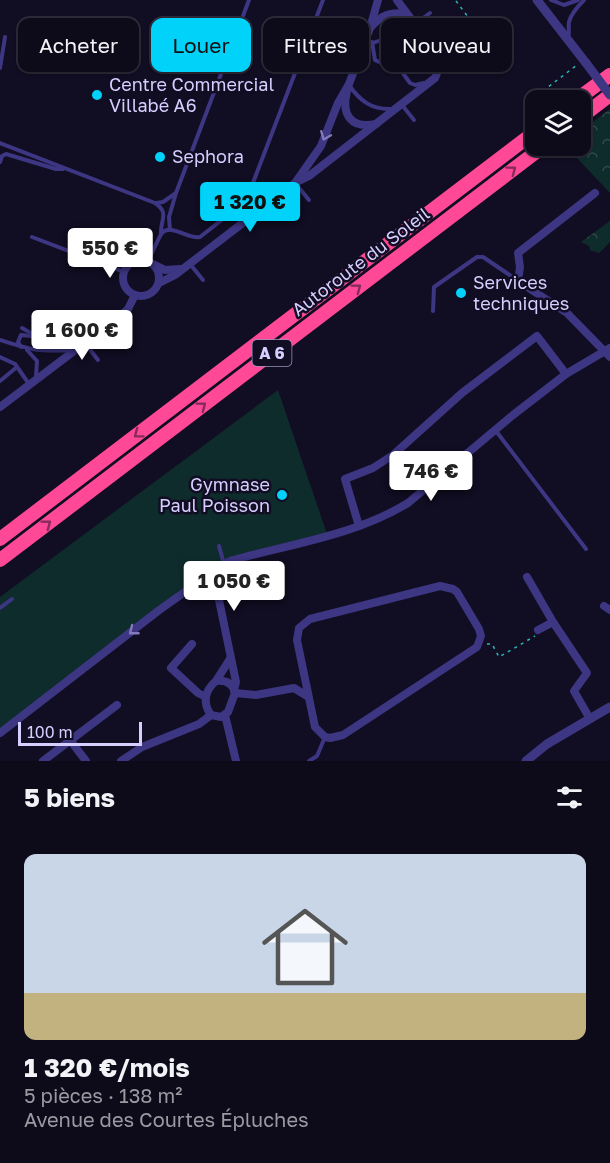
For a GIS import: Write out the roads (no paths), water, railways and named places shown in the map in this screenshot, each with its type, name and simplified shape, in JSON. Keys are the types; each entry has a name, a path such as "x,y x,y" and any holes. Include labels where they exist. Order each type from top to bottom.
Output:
{"highway":[{"path":"590,90 610,75"},
{"path":"591,110 610,95"},
{"name":"Autoroute du Soleil","path":"0,539 525,139"},
{"name":"Autoroute du Soleil","path":"0,560 531,156"}],"street":[{"path":"369,41 370,28 378,0"},
{"path":"397,0 410,18"},
{"path":"537,0 582,63 610,95"},
{"path":"370,28 381,16 388,13 406,13"},
{"path":"295,183 321,146 338,103 355,72"},
{"path":"159,283 175,275 295,183 309,176 432,82 438,72"},
{"path":"349,84 344,108 348,117 357,124 366,126 377,124"},
{"path":"0,733 224,564 359,526 408,503 566,374 608,352 567,313 518,281 520,267 518,253 595,193"},
{"path":"152,263 160,277 152,293 147,296 135,295 124,286 124,272 133,261 152,263 165,270 182,268"},
{"path":"0,407 128,309 135,295"},
{"path":"359,526 345,479 373,468 393,455 462,393 537,336 566,374"},
{"path":"213,571 236,682 232,703 225,715 236,761"},
{"path":"526,577 587,673 574,691 590,719"},
{"path":"440,586 457,592 479,629 480,642 472,652 337,737 325,737 315,727 303,672 297,634 303,623 440,586"},
{"path":"538,630 553,622"},
{"path":"192,644 171,668 198,693 206,697"},
{"path":"225,715 216,717 212,715 206,705 206,697 230,659"},
{"path":"294,688 303,672"},
{"path":"216,681 229,683 234,692"},
{"path":"234,692 256,695 294,688 308,698"},
{"path":"43,761 117,705"},
{"path":"526,761 547,744 610,707"},
{"path":"122,761 148,744 199,724 212,715"},
{"path":"70,740 86,761"}],"lane":[{"path":"170,230 169,217 176,193 249,0"},
{"path":"161,234 170,230 195,238 200,237 246,201 323,0"},
{"path":"551,0 564,5 578,0"},
{"path":"567,39 570,35 569,22 584,0"},
{"path":"423,18 430,13"},
{"path":"0,68 5,37"},
{"path":"381,40 369,41 375,60 381,63"},
{"path":"402,72 411,84 432,82"},
{"path":"349,84 358,98 382,109 400,107 414,120"},
{"path":"0,143 155,203 162,208 164,212 161,234 152,263"},
{"path":"0,162 2,156 6,154 56,169 64,169"},
{"path":"295,183 309,200"},
{"path":"155,203 163,202 176,193"},
{"path":"32,237 124,272"},
{"path":"433,311 434,287 477,256 483,257 518,281"},
{"path":"190,263 203,280"},
{"path":"33,382 37,361 18,342 21,335 45,339 58,337 83,320"},
{"path":"21,328 38,337"},
{"path":"0,340 24,348 47,352 76,350"},
{"path":"85,343 98,360"},
{"path":"0,357 15,364 33,382"},
{"path":"0,381 17,368"},
{"path":"495,430 586,549"},
{"path":"219,546 224,564"},
{"path":"0,608 12,599"},
{"path":"309,761 317,756 325,737"}],"place":[{"name":"Centre Commercial Villabé A6","path":"97,95"},
{"name":"Sephora","path":"160,157"},
{"name":"Services techniques","path":"461,293"},
{"name":"Gymnase Paul Poisson","path":"282,495"}]}
